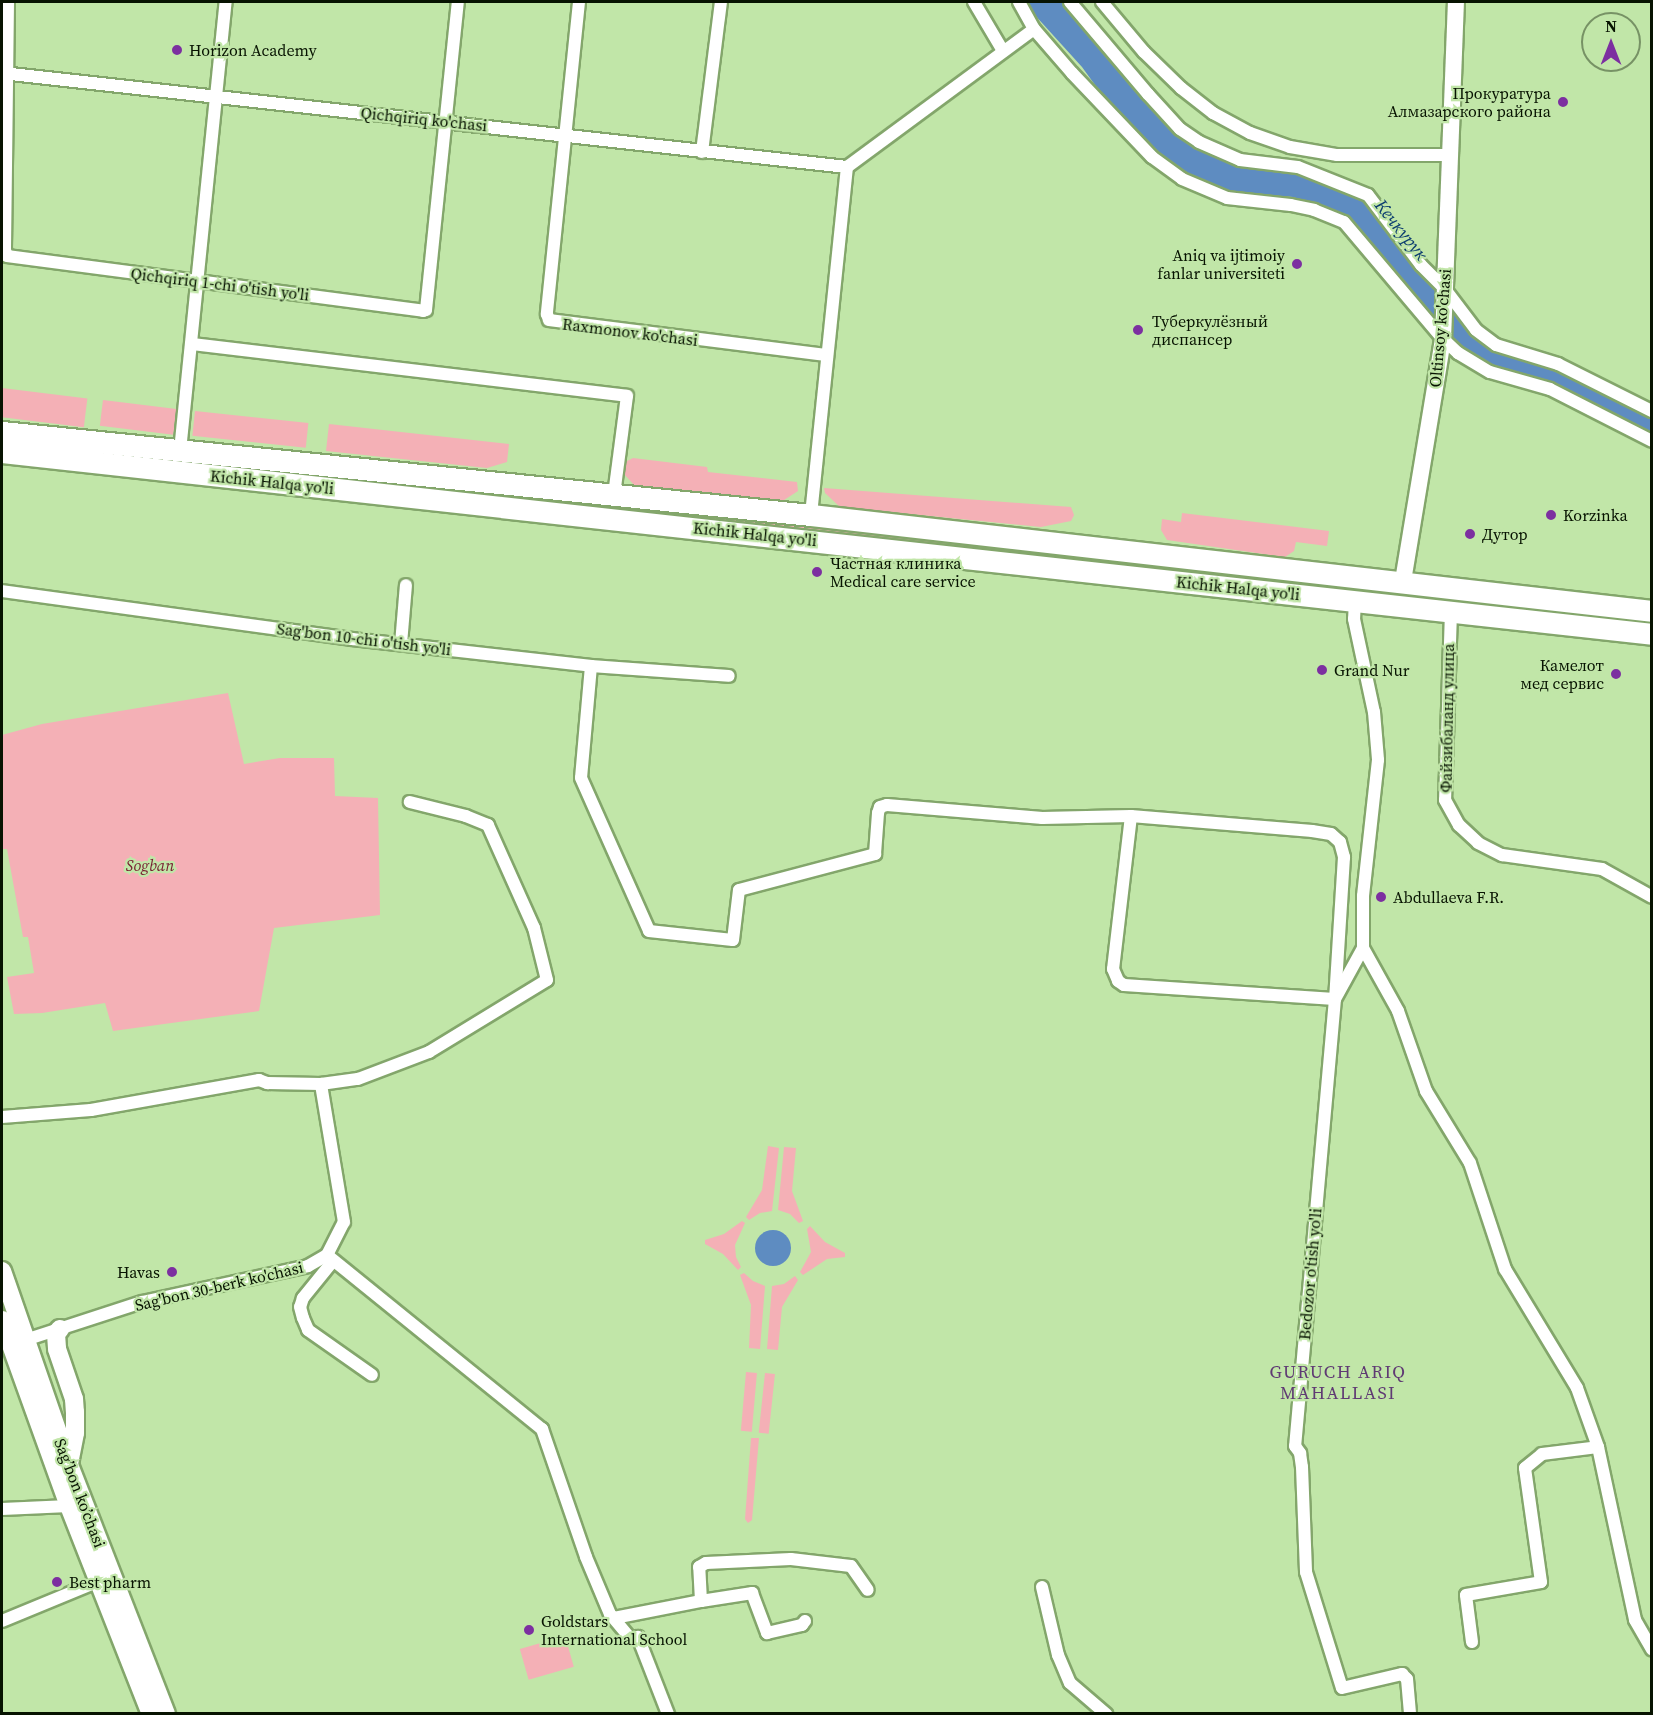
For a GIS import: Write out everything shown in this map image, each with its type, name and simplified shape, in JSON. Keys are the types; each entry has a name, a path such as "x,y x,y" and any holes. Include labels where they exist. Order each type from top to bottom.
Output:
{"highway":[{"name":"Kichik Halqa yo'li","path":"2,432 60,448 327,488 1652,634"},
{"name":"Kichik Halqa yo'li","path":"2,452 60,448 180,451 811,515 1652,611"},
{"path":"327,488 329,467"},
{"path":"995,561 998,536"},
{"path":"1576,625 1580,602"}],"main road":[{"name":"Sag’bon ko’chasi","path":"2,1271 16,1342 69,1506 151,1713"},
{"name":"Sag’bon ko’chasi","path":"2,1320 16,1342 69,1465 166,1713"},
{"path":"60,1329 56,1334 57,1349 74,1399 75,1412 75,1433 69,1465"}],"street":[{"path":"4,73 8,2"},
{"path":"180,451 226,2"},
{"path":"446,122 458,2"},
{"path":"567,135 579,2"},
{"path":"702,152 721,2"},
{"path":"974,2 1003,51"},
{"path":"1019,2 1034,29 1152,157 1182,179 1227,198 1291,205 1314,210 1344,222 1443,339 1458,353 1490,372 1550,389 1652,441"},
{"path":"1070,2 1180,129 1199,142 1240,160 1298,167 1368,195 1421,265 1445,289 1476,330 1496,345 1558,364 1652,411"},
{"path":"1102,2 1138,46 1181,88 1213,112 1250,133 1290,147 1337,155 1450,155"},
{"name":"Oltinsoy ko'chasi","path":"1403,581 1443,339 1456,2"},
{"path":"811,515 847,167 1034,29"},
{"name":"Qichqiriq ko'chasi","path":"4,73 847,167"},
{"name":"Qichqiriq 1-chi o'tish yo'li","path":"4,73 4,250 7,256 426,310 446,122"},
{"name":"Raxmonov ko'chasi","path":"567,135 547,314 549,320 826,355"},
{"path":"192,344 627,396 614,495"},
{"path":"401,644 406,585"},
{"name":"Sag'bon 10-chi o'tish yo'li","path":"2,591 401,644 591,666 729,676"},
{"path":"1355,601 1354,619 1374,712 1378,760 1363,896 1364,948 1398,1011 1426,1090 1470,1163 1505,1269 1577,1388 1598,1447 1635,1620 1652,1650"},
{"name":"Файзибаланд улица","path":"1451,611 1445,800 1459,825 1478,843 1502,855 1602,869 1652,897"},
{"path":"591,666 581,778 649,931 733,940 739,890 874,854 878,813 880,807 887,805 1042,818 1131,816 1113,969 1118,981 1124,985 1335,999 1364,948"},
{"path":"2,1117 91,1110 259,1080 267,1083 321,1084 358,1079 429,1052 547,980 534,928 488,825 466,816 410,802"},
{"name":"Bedozor o'tish yo'li","path":"1131,816 1325,832 1340,842 1344,857 1335,999 1295,1446 1302,1467 1306,1572 1342,1688 1402,1674 1407,1679 1410,1713"},
{"path":"321,1084 344,1222 330,1258 303,1298 300,1307 308,1330 372,1375"},
{"path":"330,1258 542,1429 586,1557 614,1618 630,1638 638,1637 668,1713"},
{"name":"Sag'bon 30-berk ko'chasi","path":"16,1342 142,1302 308,1266 330,1258"},
{"path":"1472,1642 1466,1595 1540,1582 1525,1468 1542,1454 1598,1447"},
{"path":"2,1509 69,1506"},
{"path":"701,1601 699,1567 706,1563 791,1559 850,1566 868,1590"},
{"path":"2,1621 99,1581"},
{"path":"1042,1587 1058,1655 1070,1683 1106,1713"},
{"path":"614,1618 752,1593 767,1634 802,1625 805,1621"}],"green space":[{"path":"2,388 87,398 84,427 2,417"},
{"path":"103,400 176,409 173,435 100,426"},
{"path":"195,411 308,423 306,448 192,436"},
{"path":"329,424 509,444 507,462 487,468 326,451"},
{"path":"633,458 707,467 708,472 797,482 798,491 781,502 635,486 624,474 625,462"},
{"path":"345,476 978,542 977,550 344,484"},
{"path":"824,488 1071,507 1074,515 1071,521 1041,527 840,507 825,493"},
{"path":"1182,513 1329,531 1327,546 1296,542 1294,551 1285,557 1167,540 1161,530 1162,519 1181,522"},
{"path":"1004,546 1565,605 1564,612 1003,553"},
{"name":"Sogban","path":"228,693 244,764 280,758 334,758 335,796 378,798 380,915 274,928 259,1011 113,1031 105,1003 42,1013 14,1014 7,977 34,973 28,937 23,937 7,849 2,849 2,735 42,724"},
{"path":"768,1146 779,1148 772,1211 760,1213 749,1220 746,1217 762,1190"},
{"path":"784,1147 796,1148 792,1191 803,1221 799,1223 790,1214 778,1210"},
{"path":"742,1221 745,1223 735,1245 736,1257 741,1267 738,1270 723,1254 705,1244 705,1240 724,1234"},
{"path":"810,1226 825,1242 845,1253 845,1257 827,1259 803,1275 800,1272 811,1252 807,1229"},
{"path":"744,1273 753,1281 765,1286 760,1349 749,1348 751,1305 740,1275"},
{"path":"795,1276 798,1280 782,1307 778,1350 767,1349 772,1286 784,1284"},
{"path":"746,1372 757,1373 752,1432 741,1431"},
{"path":"765,1373 775,1374 769,1434 759,1433"},
{"path":"751,1438 759,1438 752,1520 748,1523 745,1519"},
{"path":"565,1636 574,1667 529,1680 520,1649"}],"water":[{"path":"1023,2 1064,2 1196,144 1297,171 1366,197 1418,270 1473,332 1558,368 1651,414 1651,436 1491,369 1460,350 1401,286 1349,219 1293,197 1228,192 1187,174 1158,156 1119,118 1082,67"},
{"path":"773,1230 786,1235 791,1248 786,1261 773,1266 760,1261 755,1248 760,1235"}],"place":[{"name":"Horizon Academy","path":"177,50"},
{"name":"Прокуратура Алмазарского района","path":"1563,102"},
{"name":"Aniq va ijtimoiy fanlar universiteti","path":"1297,264"},
{"name":"Туберкулёзный диспансер","path":"1138,330"},
{"name":"Korzinka","path":"1551,515"},
{"name":"Дутор","path":"1470,534"},
{"name":"Частная клиника Medical care service","path":"817,572"},
{"name":"Grand Nur","path":"1322,670"},
{"name":"Камелот мед сервис","path":"1616,674"},
{"name":"Abdullaeva F.R.","path":"1381,897"},
{"name":"Havas","path":"172,1272"},
{"name":"Best pharm","path":"57,1582"},
{"name":"Goldstars International School","path":"529,1630"}],"district":[{"name":"GURUCH ARIQ MAHALLASI","path":"1338,1383"}],"water label":[{"name":"Кечкурук","path":"1401,230"}]}
